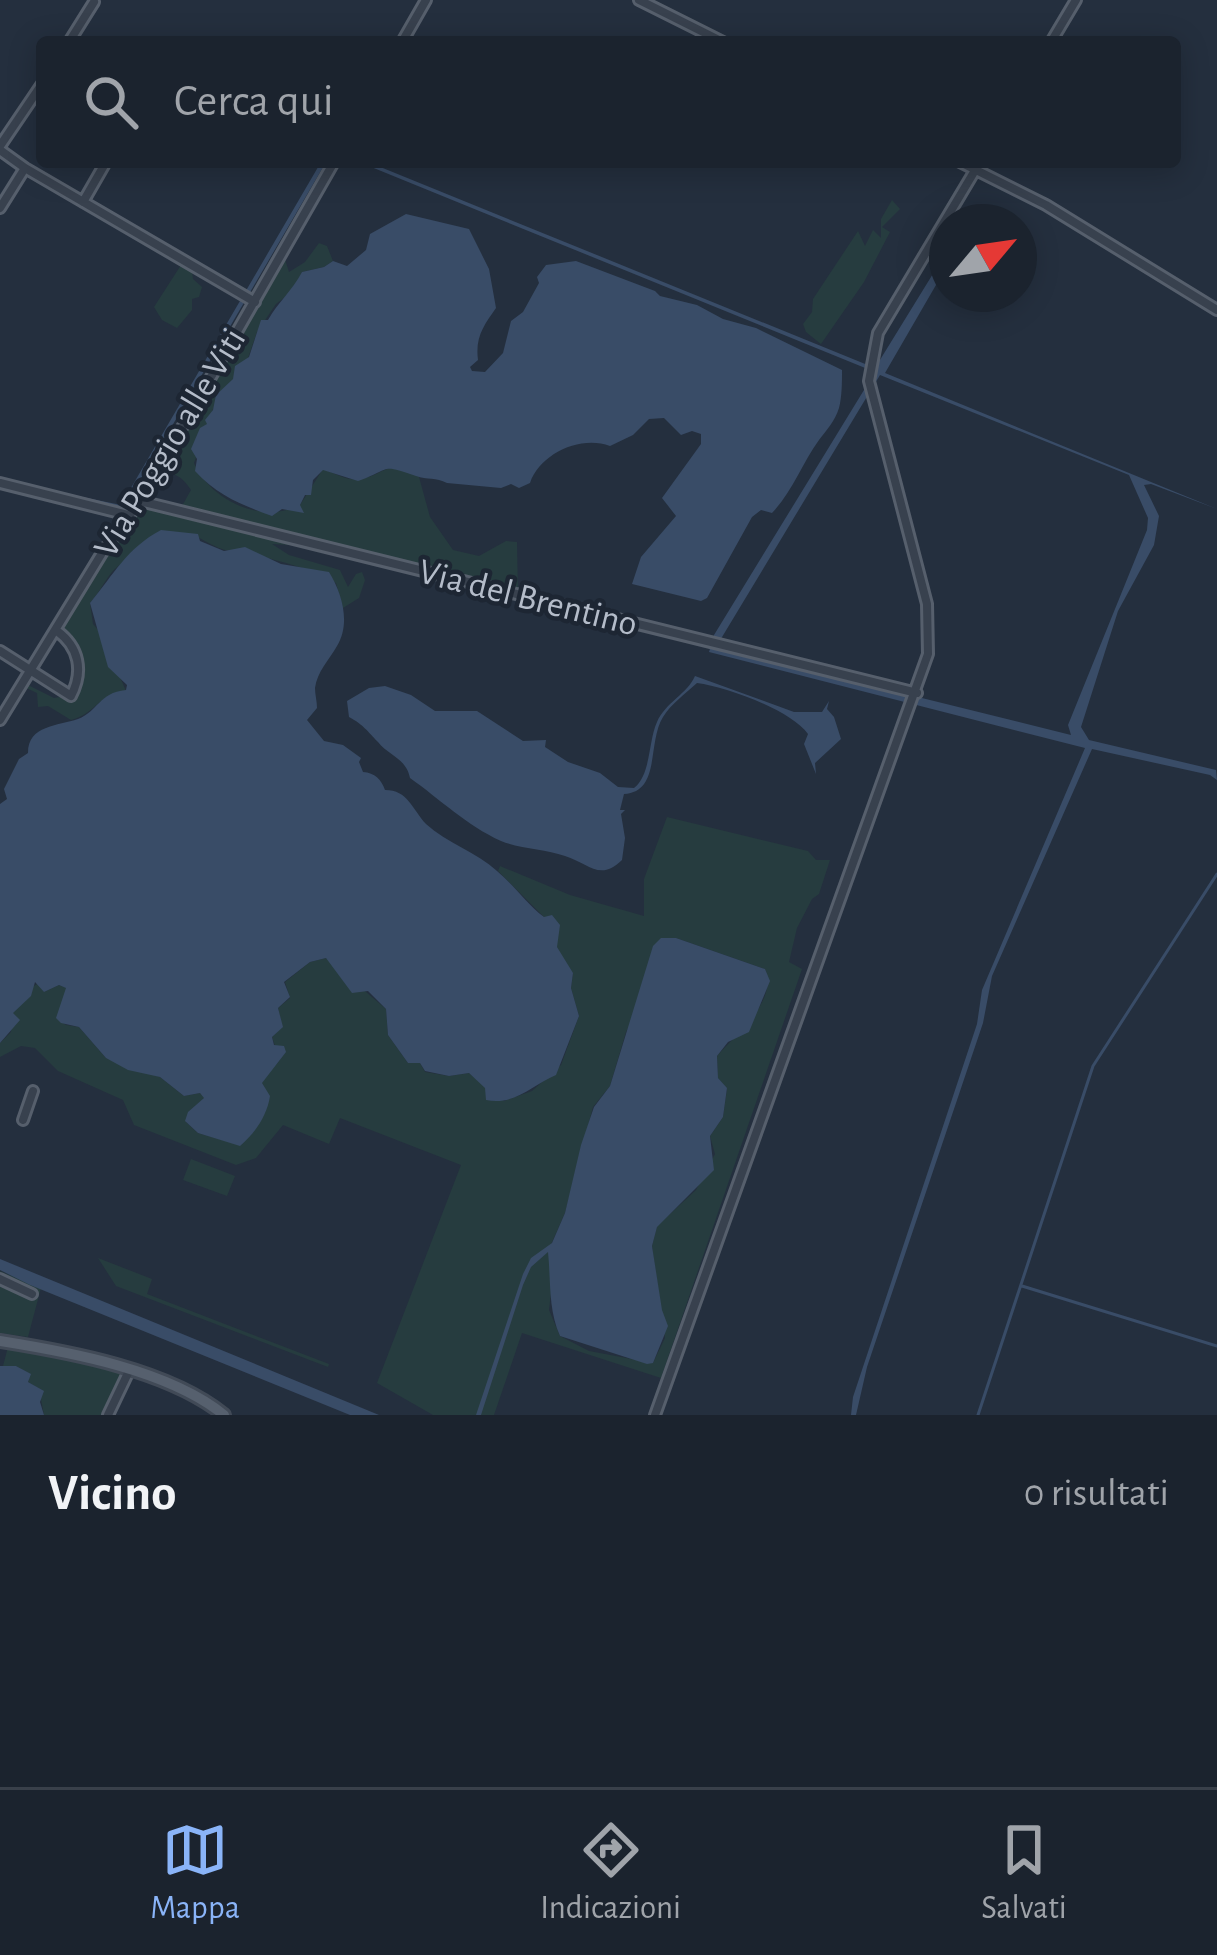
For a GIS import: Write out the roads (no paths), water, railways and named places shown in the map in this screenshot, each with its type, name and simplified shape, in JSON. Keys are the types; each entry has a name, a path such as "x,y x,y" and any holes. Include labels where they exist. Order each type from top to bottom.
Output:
{"main road":[{"path":"0,1341 129,1371 193,1394 224,1415"}],"street":[{"path":"405,36 426,0"},
{"path":"639,0 711,36"},
{"path":"1055,36 1076,0"},
{"path":"73,36 94,2"},
{"path":"36,93 0,148 25,168 249,299"},
{"path":"0,208 25,168"},
{"path":"83,202 103,168"},
{"name":"Via Poggio alle Viti","path":"0,720 140,501 249,299 330,168"},
{"path":"655,1415 928,654 927,604 872,398 870,364 878,333 977,168"},
{"path":"980,168 1217,310"},
{"path":"0,484 128,515"},
{"name":"Via del Brentino","path":"140,501 915,698"},
{"path":"0,651 71,696 79,682 76,652 57,631"},
{"path":"23,1120 34,1091"},
{"path":"0,1279 32,1294"},
{"path":"108,1415 129,1371"}],"water":[{"path":"318,168 322,168 123,510 0,480 121,505"},
{"path":"374,168 875,368 929,280 929,297 885,373 1217,509 1144,485 1159,516 1154,545 1118,611 1081,727 1089,740 1216,770 1217,780 1092,749 992,976 983,1023 867,1367 856,1415 851,1415 853,1397 977,1024 982,990 1085,748 709,652 714,635 875,372","holes":["880,375 1129,475 1148,518 1068,725 1071,735 716,647"]},
{"path":"406,214 469,229 489,269 496,308 481,332 472,371 485,372 503,353 511,321 523,312 546,265 576,261 756,328 842,370 840,404 833,421 772,513 761,510 752,517 707,598 701,601 632,584 641,557 676,516 662,498 701,444 701,434 681,435 664,418 649,419 633,435 610,446 586,443 563,449 519,488 447,483 390,469 358,481 323,470 313,480 311,495 305,495 300,505 304,513 282,509 272,516 261,512 222,493 195,471 197,459 191,449 200,428 207,424 216,395 233,379 235,366 249,357 261,320 268,320 302,272 333,261 347,266 366,250 370,234"},
{"path":"161,530 198,534 200,541 224,551 245,547 281,564 329,572 341,599 343,628 318,677 317,708 307,720 324,741 343,745 361,758 363,772 377,777 385,790 404,797 434,831 489,864 538,912 544,917 552,915 560,925 557,947 573,973 571,988 579,1016 556,1075 515,1097 496,1101 486,1100 485,1088 469,1073 449,1076 425,1071 420,1063 408,1063 388,1035 386,1009 368,991 352,993 326,958 310,962 284,982 290,997 278,1008 283,1027 272,1037 274,1045 284,1046 286,1052 262,1083 270,1096 263,1117 240,1146 198,1133 185,1121 204,1098 200,1093 184,1096 160,1077 128,1070 106,1058 79,1027 61,1023 56,1018 66,988 59,985 44,992 35,982 31,996 13,1013 20,1020 0,1043 0,804 7,799 4,789 39,732 78,719 110,695 126,690 127,685 108,667 90,603 130,553"},
{"path":"695,676 794,712 822,712 829,701 827,709 841,739 815,763 816,774 804,744 808,734 800,725 757,701 697,683 663,717 643,785 624,794 622,860 607,870 509,844 476,828 410,778 401,762 349,717 347,701 369,688 385,686 435,711 477,711 523,741 546,740 545,747 568,762 600,773 618,787 634,788 644,775 661,715"},
{"path":"661,938 676,938 765,969 770,981 749,1032 728,1042 717,1056 718,1078 727,1088 723,1117 710,1136 714,1170 657,1227 652,1246 668,1326 653,1363 647,1364 560,1336 548,1252 531,1267 523,1285 481,1415 476,1415 523,1274 531,1258 552,1243 565,1213 594,1107 610,1086 653,946"},
{"path":"0,1259 379,1415 350,1415 30,1285 0,1270"},
{"path":"0,1366 16,1366 31,1374 28,1382 44,1391 40,1402 44,1415 0,1415"}],"waterway":[{"path":"978,1415 1093,1066 1217,874"},
{"path":"1022,1286 1217,1346"}]}
